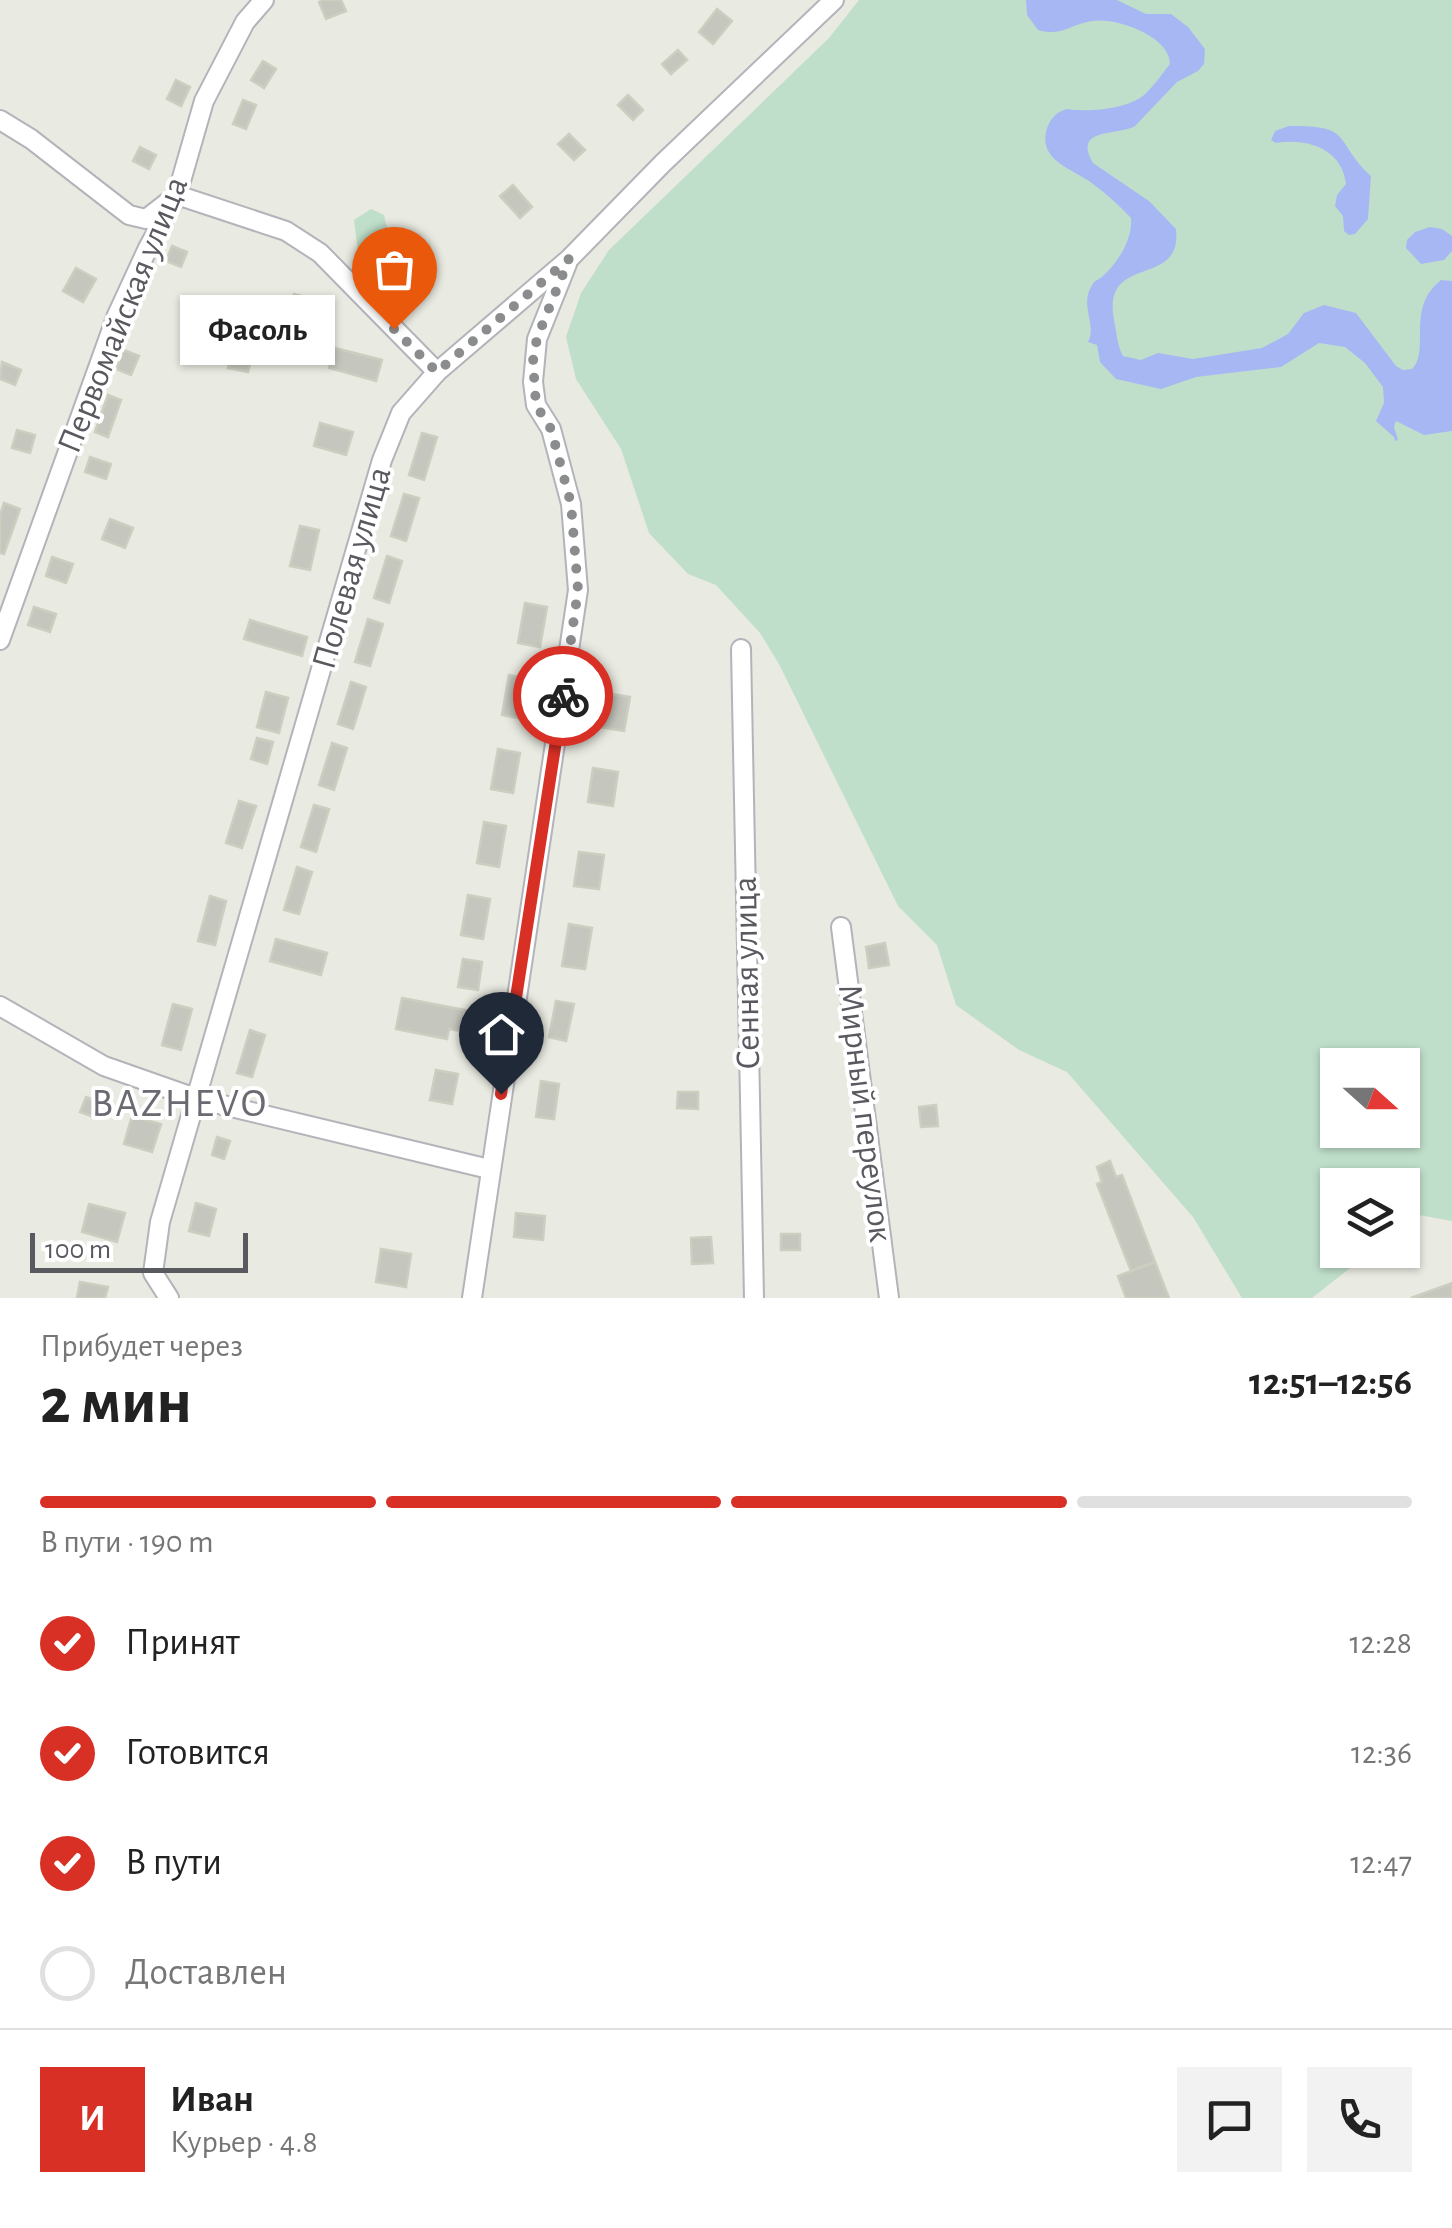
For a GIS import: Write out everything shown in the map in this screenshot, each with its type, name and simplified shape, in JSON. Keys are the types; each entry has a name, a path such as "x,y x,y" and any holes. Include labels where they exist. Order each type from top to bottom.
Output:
{"street":[{"name":"Первомайская улица","path":"0,640 7,601 117,316 177,195 204,101 245,22 264,0"},
{"name":"Полевая улица","path":"169,1298 153,1273 158,1239 382,460 401,413 437,372 569,259 662,162 834,0"},
{"path":"0,120 31,139 128,215 146,219 177,195 286,231 320,253 437,372"},
{"path":"472,1298 578,590 571,504 551,429 536,405 533,382 537,338 569,259"},
{"name":"Сенная улица","path":"741,649 754,1298"},
{"name":"Мирный переулок","path":"842,927 889,1298"},
{"path":"0,1006 104,1066 198,1099 489,1169"}],"green space":[{"path":"859,0 1452,0 1452,1221 1420,1215 1420,1168 1320,1168 1320,1268 1350,1268 1312,1298 1242,1298 1193,1217 1067,1072 1019,1050 956,1005 937,945 898,906 779,664 760,633 716,585 688,574 649,533 621,449 576,379 566,337 581,293 609,250 829,38"},
{"path":"371,209 384,215 392,248 384,267 370,273 359,260 354,220"}],"water":[{"path":"1026,0 1117,0 1146,14 1171,14 1188,27 1205,49 1204,64 1198,71 1177,82 1135,126 1100,135 1088,143 1093,163 1149,201 1176,229 1175,248 1167,260 1118,287 1113,302 1123,356 1141,360 1158,353 1193,359 1262,348 1288,334 1304,313 1324,305 1356,313 1396,366 1412,369 1419,351 1424,303 1441,280 1452,281 1452,431 1424,435 1396,421 1395,441 1376,421 1384,403 1383,387 1365,363 1345,347 1319,343 1281,367 1196,377 1161,389 1116,379 1100,362 1097,345 1088,342 1091,329 1087,301 1093,284 1123,250 1131,218 1095,185 1052,157 1045,142 1046,132 1053,118 1066,109 1106,109 1144,95 1170,64 1168,54 1152,37 1114,22 1092,21 1053,32 1038,30 1027,15"},
{"path":"1289,126 1334,132 1371,176 1368,219 1355,234 1344,231 1343,216 1335,206 1337,195 1346,184 1338,162 1310,144 1271,140 1275,131"},
{"path":"1430,227 1452,236 1452,251 1444,260 1421,264 1406,248 1407,240 1415,232"}],"building":[{"path":"341,0 346,11 326,19 319,2"},
{"path":"717,9 732,21 713,44 699,32"},
{"path":"678,50 687,60 671,74 662,64"},
{"path":"263,61 276,69 264,88 251,80"},
{"path":"176,80 190,87 181,106 167,99"},
{"path":"628,95 643,110 633,120 618,105"},
{"path":"243,100 256,105 246,129 233,124"},
{"path":"569,134 585,150 574,160 558,144"},
{"path":"140,147 156,155 149,169 133,161"},
{"path":"513,185 532,207 520,218 500,196"},
{"path":"172,246 187,252 181,267 166,261"},
{"path":"76,268 96,279 83,302 63,291"},
{"path":"294,294 308,298 306,307 313,308 307,331 286,325"},
{"path":"335,348 382,360 376,381 329,368"},
{"path":"124,350 139,356 131,375 116,369"},
{"path":"232,352 252,356 248,372 228,368"},
{"path":"2,362 21,370 15,385 0,379"},
{"path":"108,395 121,400 108,437 95,432"},
{"path":"320,423 353,432 346,455 314,446"},
{"path":"17,430 35,435 30,453 12,448"},
{"path":"422,433 437,437 424,480 409,475"},
{"path":"90,457 111,464 106,479 85,472"},
{"path":"404,494 419,498 406,541 391,536"},
{"path":"4,503 20,509 4,554 0,553 0,515"},
{"path":"110,519 133,528 125,548 102,539"},
{"path":"300,526 319,530 310,570 290,566"},
{"path":"387,556 402,561 389,603 374,598"},
{"path":"52,557 73,564 66,583 46,576"},
{"path":"525,603 547,607 540,647 518,643"},
{"path":"34,607 56,614 50,632 28,625"},
{"path":"368,619 383,624 370,666 355,662"},
{"path":"250,620 307,637 302,656 244,639"},
{"path":"509,675 532,679 524,719 502,715"},
{"path":"351,682 366,687 353,729 338,724"},
{"path":"266,692 288,698 279,733 257,727"},
{"path":"605,693 630,697 624,731 600,727"},
{"path":"257,738 273,742 267,764 251,759"},
{"path":"332,743 347,748 334,790 319,785"},
{"path":"498,749 520,753 513,793 491,789"},
{"path":"593,768 618,772 613,806 588,802"},
{"path":"239,801 256,806 242,848 226,843"},
{"path":"314,805 329,809 316,852 301,847"},
{"path":"484,822 506,826 499,867 477,863"},
{"path":"579,852 604,855 599,889 574,886"},
{"path":"297,867 312,872 299,914 284,910"},
{"path":"468,895 490,899 483,939 461,935"},
{"path":"210,896 226,901 215,945 198,941"},
{"path":"569,924 592,928 585,969 562,966"},
{"path":"276,939 327,953 321,975 270,961"},
{"path":"885,943 889,965 869,968 866,947"},
{"path":"463,959 482,962 478,990 458,987"},
{"path":"402,998 465,1010 462,1031 449,1029 447,1039 396,1029"},
{"path":"556,1001 574,1004 566,1041 549,1037"},
{"path":"173,1004 192,1009 181,1050 162,1045"},
{"path":"250,1030 265,1035 252,1077 237,1073"},
{"path":"436,1070 458,1074 452,1104 430,1100"},
{"path":"541,1081 559,1084 554,1119 536,1117"},
{"path":"678,1092 698,1092 698,1109 677,1108"},
{"path":"86,1097 102,1103 96,1118 80,1112"},
{"path":"936,1105 938,1126 921,1127 919,1107"},
{"path":"132,1116 161,1124 152,1152 124,1144"},
{"path":"217,1137 230,1141 224,1159 212,1155"},
{"path":"1110,1161 1116,1177 1122,1175 1155,1262 1131,1271 1097,1184 1102,1182 1097,1167"},
{"path":"196,1203 216,1209 209,1236 189,1231"},
{"path":"89,1204 125,1213 117,1242 82,1232"},
{"path":"516,1213 545,1216 543,1240 514,1237"},
{"path":"781,1234 800,1234 800,1250 781,1250"},
{"path":"711,1237 713,1263 692,1264 691,1238"},
{"path":"381,1249 411,1254 406,1287 376,1282"},
{"path":"1155,1262 1169,1298 1126,1298 1118,1276"},
{"path":"80,1282 108,1287 105,1298 77,1298"},
{"path":"1452,1283 1452,1298 1411,1298"}],"way so far":[{"path":"394,329 437,372 569,259 537,338 533,361 536,405 551,429 571,504 578,590 563,696"}],"place":[{"name":"Фасоль","path":"394,329"}],"district":[{"name":"BAZHEVO","path":"180,1104"}],"route":[{"path":"501,1094 563,696"}]}
